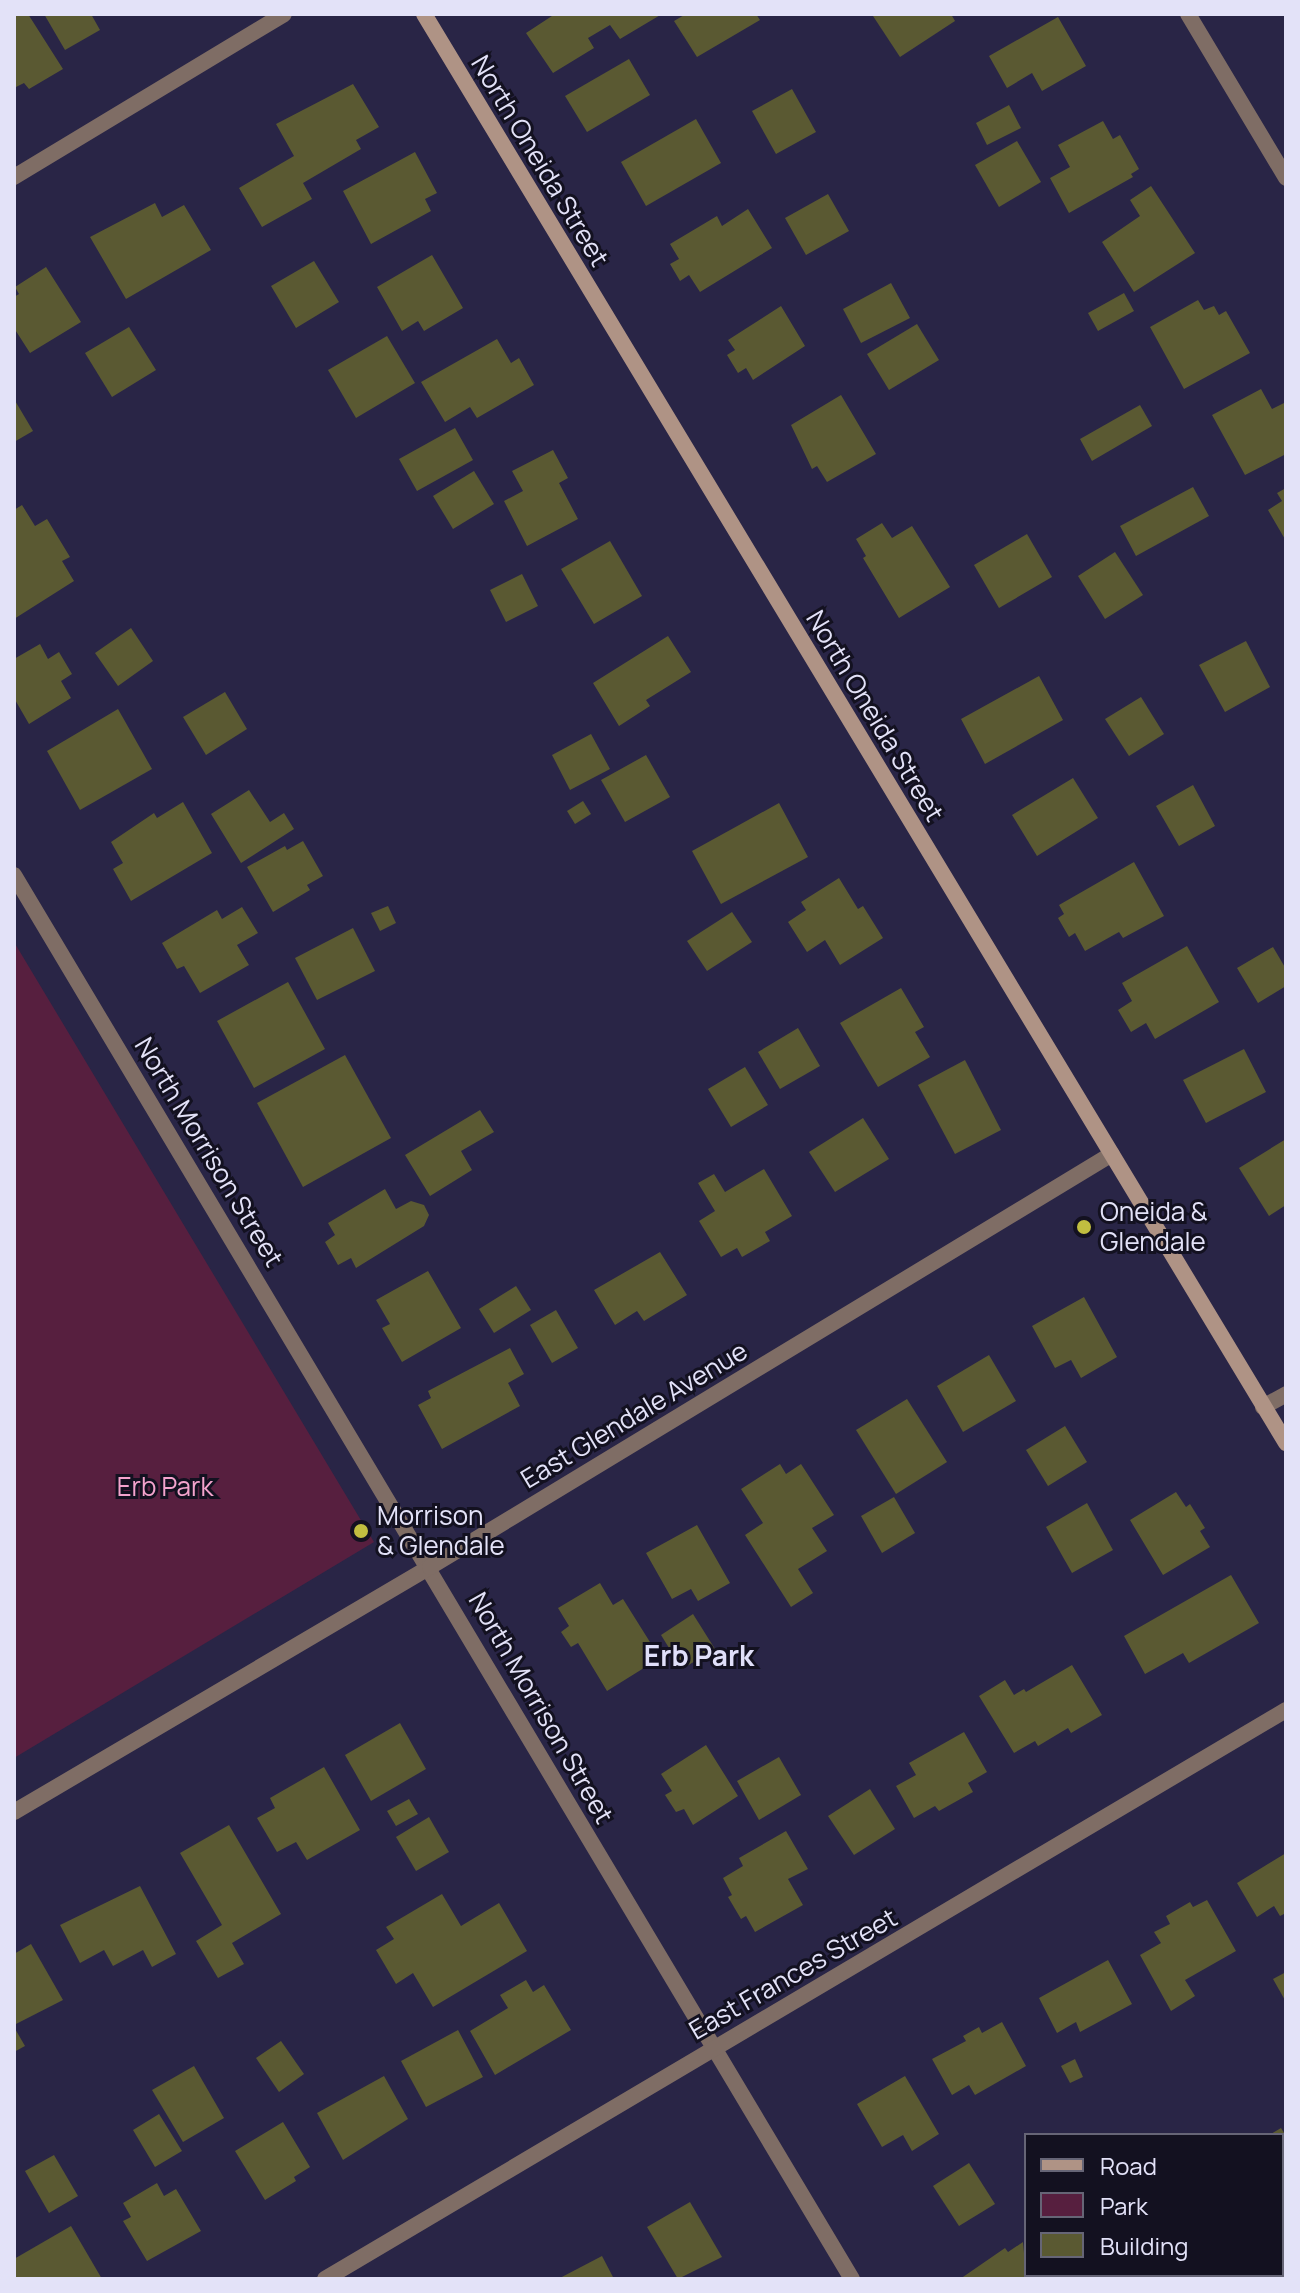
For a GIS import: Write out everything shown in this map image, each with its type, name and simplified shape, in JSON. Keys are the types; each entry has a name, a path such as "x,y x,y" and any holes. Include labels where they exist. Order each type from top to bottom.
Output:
{"main road":[{"name":"North Oneida Street","path":"424,14 1286,1443"}],"street":[{"path":"14,177 284,14"},
{"path":"1188,14 1286,178"},
{"name":"North Morrison Street","path":"14,875 430,1567 852,2279"},
{"name":"East Glendale Avenue","path":"14,1812 430,1567 1112,1154"},
{"path":"1263,1407 1286,1394"},
{"name":"East Frances Street","path":"325,2279 1286,1710"}],"green space":[{"name":"Erb Park","path":"14,942 374,1542 14,1758"}],"building":[{"path":"14,14 28,14 63,69 29,89 24,83 14,88"},
{"path":"44,14 91,14 100,30 65,50"},
{"path":"555,14 662,14 620,39 610,25 588,38 594,48 553,73 526,33"},
{"path":"686,14 756,14 760,20 697,57 674,21"},
{"path":"951,14 955,21 900,57 873,16"},
{"path":"1058,17 1086,66 1042,91 1032,73 1007,88 989,56"},
{"path":"629,59 650,95 587,132 565,96"},
{"path":"353,84 379,127 356,140 361,149 303,183 312,199 262,227 239,188 294,156 276,124"},
{"path":"792,89 816,132 776,154 752,111"},
{"path":"1009,105 1021,128 987,145 976,123"},
{"path":"696,119 721,163 646,206 621,162"},
{"path":"1103,121 1113,139 1120,135 1139,169 1131,174 1133,177 1069,213 1050,178 1070,167 1058,145"},
{"path":"1017,141 1041,182 999,207 975,165"},
{"path":"415,152 437,193 425,199 431,211 371,244 343,191"},
{"path":"1151,186 1195,253 1134,292 1102,242 1140,216 1130,200"},
{"path":"828,194 849,231 806,255 785,218"},
{"path":"155,203 162,217 184,205 211,250 126,299 90,237"},
{"path":"748,209 772,248 700,292 689,275 680,281 670,264 679,259 670,244 717,216 722,226"},
{"path":"432,255 463,308 424,331 418,321 402,331 377,287"},
{"path":"314,261 339,302 296,328 271,286"},
{"path":"46,267 81,322 30,353 14,328 14,297 19,294 15,287"},
{"path":"891,283 910,318 861,343 843,309"},
{"path":"1124,293 1134,311 1098,331 1088,313"},
{"path":"1198,300 1204,310 1214,306 1219,315 1226,311 1250,353 1184,389 1150,327"},
{"path":"781,306 805,346 753,380 746,368 738,373 727,355 735,350 728,340"},
{"path":"917,324 939,360 889,390 867,354"},
{"path":"129,327 156,370 112,397 85,353"},
{"path":"387,336 415,383 356,418 328,370"},
{"path":"497,339 511,363 519,358 534,385 477,418 470,407 445,422 421,382"},
{"path":"1261,389 1272,409 1286,402 1286,454 1245,475 1212,415"},
{"path":"841,395 876,454 827,482 817,466 812,469 791,425"},
{"path":"14,399 33,431 14,442"},
{"path":"1140,405 1152,426 1092,461 1080,439"},
{"path":"455,428 473,460 417,491 399,459"},
{"path":"553,450 568,478 559,483 578,519 527,546 504,501 523,491 512,471"},
{"path":"474,471 494,504 453,529 433,496"},
{"path":"1193,487 1209,516 1136,556 1120,526"},
{"path":"1286,488 1286,541 1268,510 1282,501 1277,493"},
{"path":"22,505 35,526 47,519 70,557 62,561 74,581 14,619 14,510"},
{"path":"882,523 892,538 912,526 950,587 899,618 863,558 866,556 856,539"},
{"path":"1027,534 1052,577 999,608 974,565"},
{"path":"610,541 642,596 594,624 561,569"},
{"path":"1115,552 1143,595 1105,619 1078,576"},
{"path":"522,574 538,606 506,622 490,590"},
{"path":"131,628 153,661 118,686 95,653"},
{"path":"668,636 691,672 646,700 650,706 619,726 593,683"},
{"path":"1246,641 1270,687 1225,712 1199,665"},
{"path":"40,644 48,659 59,652 72,674 61,681 71,698 29,724 14,698 14,659"},
{"path":"1039,676 1063,720 985,764 961,719"},
{"path":"225,692 247,729 206,755 183,717"},
{"path":"1141,697 1164,734 1129,756 1105,719"},
{"path":"118,709 152,769 80,810 47,751"},
{"path":"591,734 610,769 570,790 552,755"},
{"path":"646,755 670,797 625,822 601,780"},
{"path":"1073,778 1098,818 1037,856 1012,815"},
{"path":"1193,785 1215,826 1179,846 1156,806"},
{"path":"249,790 270,822 284,813 294,829 241,863 211,814"},
{"path":"583,801 591,814 575,824 567,811"},
{"path":"183,802 212,853 131,901 113,869 123,863 111,842 154,813 157,818"},
{"path":"779,803 808,857 721,904 692,851"},
{"path":"303,841 323,876 307,885 310,890 273,912 247,867 285,846 287,850"},
{"path":"1134,862 1164,916 1123,938 1119,932 1085,951 1075,933 1069,937 1058,918 1064,914 1059,905"},
{"path":"839,878 858,909 863,906 883,938 840,965 825,940 807,952 788,922 806,910 801,902"},
{"path":"388,906 396,923 380,931 371,913"},
{"path":"242,907 258,933 237,945 249,965 200,993 184,966 177,969 162,943 217,910 222,919"},
{"path":"732,912 752,942 707,971 687,941"},
{"path":"353,928 375,971 317,1000 295,958"},
{"path":"1187,946 1219,1002 1155,1039 1146,1023 1131,1032 1118,1010 1132,1001 1122,983"},
{"path":"1273,947 1286,969 1286,986 1258,1003 1237,968"},
{"path":"288,982 325,1049 254,1088 217,1021"},
{"path":"901,988 924,1027 915,1032 930,1057 878,1087 840,1023"},
{"path":"798,1028 820,1066 780,1089 758,1052"},
{"path":"1244,1049 1266,1092 1206,1123 1183,1080"},
{"path":"345,1055 391,1138 303,1187 257,1103"},
{"path":"965,1060 1001,1130 955,1154 918,1085"},
{"path":"745,1067 768,1105 731,1127 708,1089"},
{"path":"480,1110 494,1132 461,1151 472,1170 430,1196 405,1155"},
{"path":"863,1118 889,1159 835,1192 809,1152"},
{"path":"1286,1139 1286,1205 1269,1216 1239,1168"},
{"path":"764,1169 792,1216 765,1232 770,1241 742,1257 737,1248 721,1257 699,1221 715,1211 698,1183 714,1174 725,1192"},
{"path":"385,1189 396,1209 411,1201 424,1205 429,1215 424,1226 356,1268 351,1258 338,1265 325,1242 335,1235 328,1223"},
{"path":"660,1252 687,1295 644,1321 637,1311 615,1325 594,1290"},
{"path":"428,1271 461,1328 402,1362 382,1328 390,1324 376,1300"},
{"path":"516,1286 531,1310 494,1333 479,1309"},
{"path":"1084,1297 1117,1357 1081,1378 1071,1360 1055,1368 1032,1326"},
{"path":"556,1310 578,1348 552,1363 530,1325"},
{"path":"510,1348 524,1374 508,1383 520,1406 442,1449 418,1405 431,1398 428,1391"},
{"path":"989,1355 1016,1401 963,1432 937,1386"},
{"path":"907,1399 947,1462 896,1494 856,1430"},
{"path":"1065,1426 1087,1462 1048,1486 1026,1450"},
{"path":"780,1464 786,1474 801,1464 834,1515 812,1528 827,1551 798,1569 813,1593 791,1607 745,1535 763,1523 741,1489"},
{"path":"1176,1492 1186,1507 1190,1504 1205,1528 1200,1531 1210,1547 1163,1575 1130,1520"},
{"path":"894,1497 915,1533 882,1553 861,1516"},
{"path":"1087,1503 1113,1550 1072,1573 1046,1527"},
{"path":"697,1525 730,1583 698,1601 691,1589 672,1599 646,1553"},
{"path":"1231,1575 1259,1623 1189,1663 1183,1653 1145,1674 1124,1636"},
{"path":"600,1583 613,1605 623,1599 660,1658 607,1691 578,1643 571,1647 561,1632 569,1626 558,1608"},
{"path":"693,1614 715,1649 682,1669 661,1635"},
{"path":"1072,1665 1102,1715 1071,1733 1068,1728 1038,1746 1035,1741 1014,1753 979,1696 1005,1680 1014,1695 1024,1689 1026,1692"},
{"path":"400,1723 426,1769 371,1801 345,1755"},
{"path":"964,1732 987,1772 968,1783 973,1792 939,1811 935,1806 914,1818 896,1786 916,1775 909,1763"},
{"path":"706,1745 738,1796 693,1825 684,1809 676,1812 665,1795 672,1791 661,1774"},
{"path":"779,1757 801,1795 759,1820 737,1781"},
{"path":"324,1767 360,1830 307,1860 296,1842 277,1852 257,1818 275,1808 270,1798"},
{"path":"870,1789 895,1829 854,1855 828,1816"},
{"path":"409,1799 418,1814 396,1826 387,1811"},
{"path":"429,1817 449,1852 416,1871 396,1837"},
{"path":"229,1825 281,1914 232,1943 244,1964 218,1978 196,1941 222,1925 180,1853"},
{"path":"786,1831 808,1869 788,1879 803,1905 755,1932 746,1916 741,1919 728,1897 732,1895 723,1878 743,1866 739,1858"},
{"path":"1286,1853 1286,1913 1280,1916 1274,1906 1257,1917 1237,1883"},
{"path":"140,1886 176,1954 152,1967 143,1950 113,1966 104,1950 80,1963 60,1925"},
{"path":"442,1894 461,1926 499,1903 527,1951 433,2007 413,1973 396,1984 376,1950 394,1939 386,1927"},
{"path":"1207,1900 1236,1951 1185,1980 1195,1996 1171,2011 1140,1955 1161,1943 1154,1932 1170,1924 1166,1916 1190,1902 1193,1907"},
{"path":"31,1944 63,2000 14,2025 14,1954"},
{"path":"1108,1960 1132,2004 1080,2032 1076,2022 1057,2033 1039,1998"},
{"path":"1286,1972 1286,2002 1273,1979"},
{"path":"526,1980 533,1992 544,1985 571,2030 495,2075 470,2031 508,2008 500,1995"},
{"path":"1002,2022 1026,2066 975,2095 969,2085 952,2095 932,2059 966,2041 963,2036 979,2027 982,2033"},
{"path":"14,2027 25,2046 14,2052"},
{"path":"458,2030 483,2077 426,2107 401,2061"},
{"path":"281,2041 304,2074 279,2092 256,2058"},
{"path":"1075,2059 1083,2077 1070,2083 1061,2066"},
{"path":"194,2066 224,2118 183,2142 152,2090"},
{"path":"384,2076 408,2119 343,2160 317,2113"},
{"path":"905,2076 939,2134 912,2151 903,2135 882,2147 857,2104"},
{"path":"159,2114 182,2151 155,2167 133,2130"},
{"path":"283,2122 310,2167 294,2177 296,2181 265,2200 235,2151"},
{"path":"1281,2128 1286,2136 1284,2170 1284,2133 1272,2133"},
{"path":"54,2155 78,2196 49,2213 25,2171"},
{"path":"969,2163 995,2204 959,2226 933,2186"},
{"path":"157,2183 164,2196 176,2189 201,2231 147,2261 123,2221 131,2217 123,2203"},
{"path":"690,2202 722,2257 678,2279 647,2227"},
{"path":"71,2226 102,2279 15,2279 14,2259"},
{"path":"1023,2242 1024,2277 1045,2277 960,2279 1005,2248 1008,2252"},
{"path":"602,2256 614,2279 558,2279"},
{"path":"1165,2277 1166,2279 1135,2279"}],"place":[{"name":"Oneida & Glendale","path":"1084,1227"},
{"name":"Morrison & Glendale","path":"361,1531"}],"district":[{"name":"Erb Park","path":"699,1655"}]}
